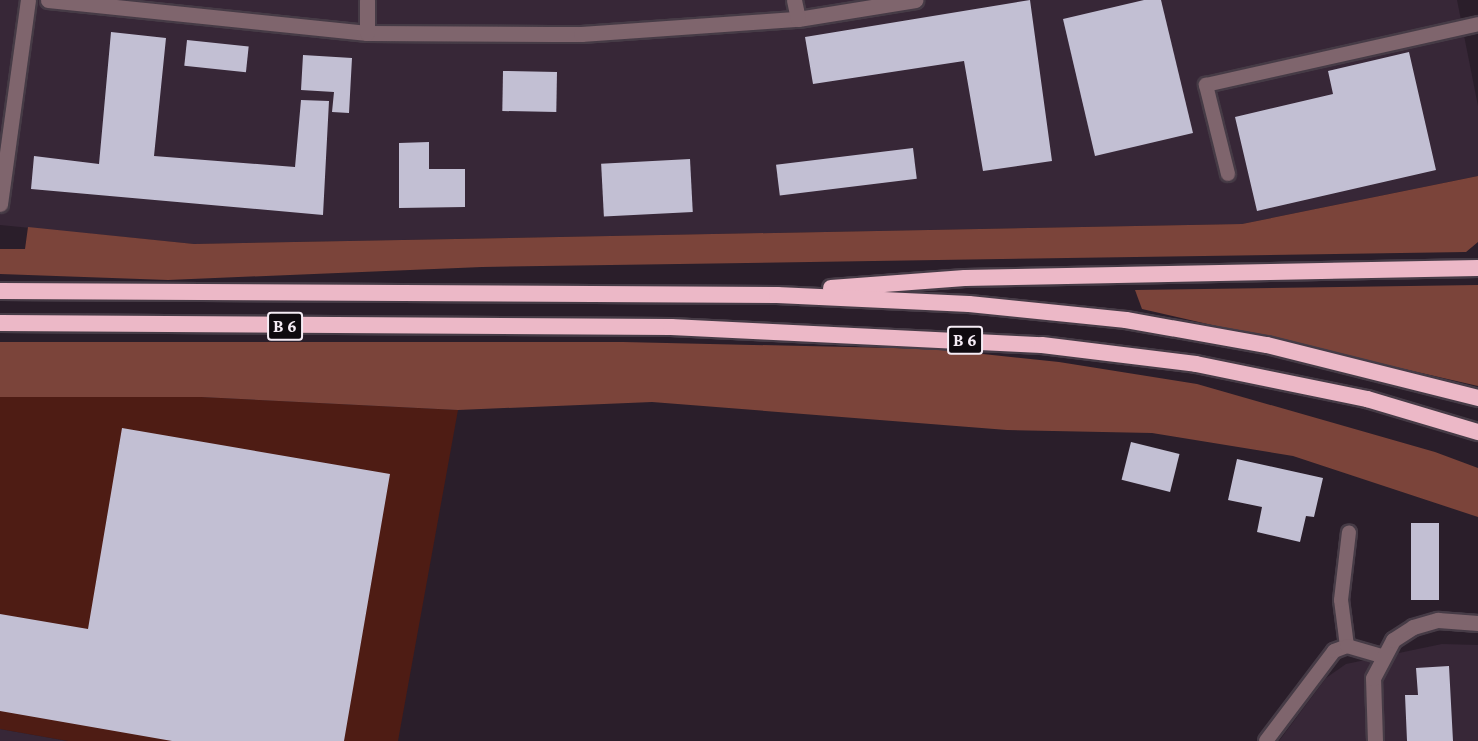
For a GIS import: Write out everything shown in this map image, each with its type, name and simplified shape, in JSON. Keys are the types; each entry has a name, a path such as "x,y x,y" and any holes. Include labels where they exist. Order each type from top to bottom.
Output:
{"highway":[{"path":"777,295 965,278 1478,268"},
{"name":"B 6","path":"0,291 777,295 979,305 1126,320 1290,350 1478,399"},
{"name":"B 6","path":"0,323 671,327 1042,345 1196,364 1367,399 1478,432"}],"street":[{"path":"0,204 27,0"},
{"path":"48,0 366,33 581,34 798,19 915,0"},
{"path":"366,33 367,0"},
{"path":"794,0 798,19"},
{"path":"1375,741 1373,678 1381,656 1413,627 1438,620 1478,623"}],"lane":[{"path":"1228,174 1206,85 1478,24"},
{"path":"1347,646 1341,600 1348,532"},
{"path":"1266,741 1324,660 1347,646 1381,656"}],"shaded area":[{"path":"0,0 1457,0 1478,106 1478,176 1242,224 194,244 0,225"},
{"path":"1478,176 1478,242 1466,252 482,267 168,280 0,274 0,249 25,249 28,227 194,244 1242,224"},
{"path":"1478,285 1478,386 1142,309 1135,290"},
{"path":"0,342 623,342 936,349 1059,362 1197,384 1435,452 1478,468 1478,517 1293,456 1152,433 1007,430 652,402 458,410 201,397 0,397"},
{"path":"0,397 201,397 458,410 398,741 68,741 0,729"},
{"path":"1442,644 1478,645 1478,741 1279,741 1326,678 1346,664"},
{"path":"0,729 68,741 0,741"}],"building":[{"path":"1030,0 1052,161 983,171 964,61 813,84 805,37"},
{"path":"1144,0 1161,0 1193,133 1095,156 1063,19"},
{"path":"111,32 166,38 154,156 295,167 301,100 329,101 323,215 31,189 34,156 99,164"},
{"path":"187,40 249,46 246,72 184,66"},
{"path":"1409,52 1436,170 1257,211 1235,117 1333,94 1328,71"},
{"path":"303,55 352,58 349,113 332,112 334,92 301,90"},
{"path":"503,71 557,72 556,112 502,111"},
{"path":"429,142 429,169 465,169 465,207 399,208 399,143"},
{"path":"913,148 917,179 780,196 776,165"},
{"path":"690,159 693,212 604,217 601,164"},
{"path":"122,428 390,474 344,741 172,741 0,711 0,614 88,629"},
{"path":"1131,442 1180,454 1170,492 1122,480"},
{"path":"1237,459 1323,478 1314,517 1306,516 1300,542 1257,532 1262,507 1228,500"},
{"path":"1411,523 1439,523 1439,600 1411,600"},
{"path":"1449,666 1453,741 1407,741 1405,695 1418,695 1416,668"}]}
